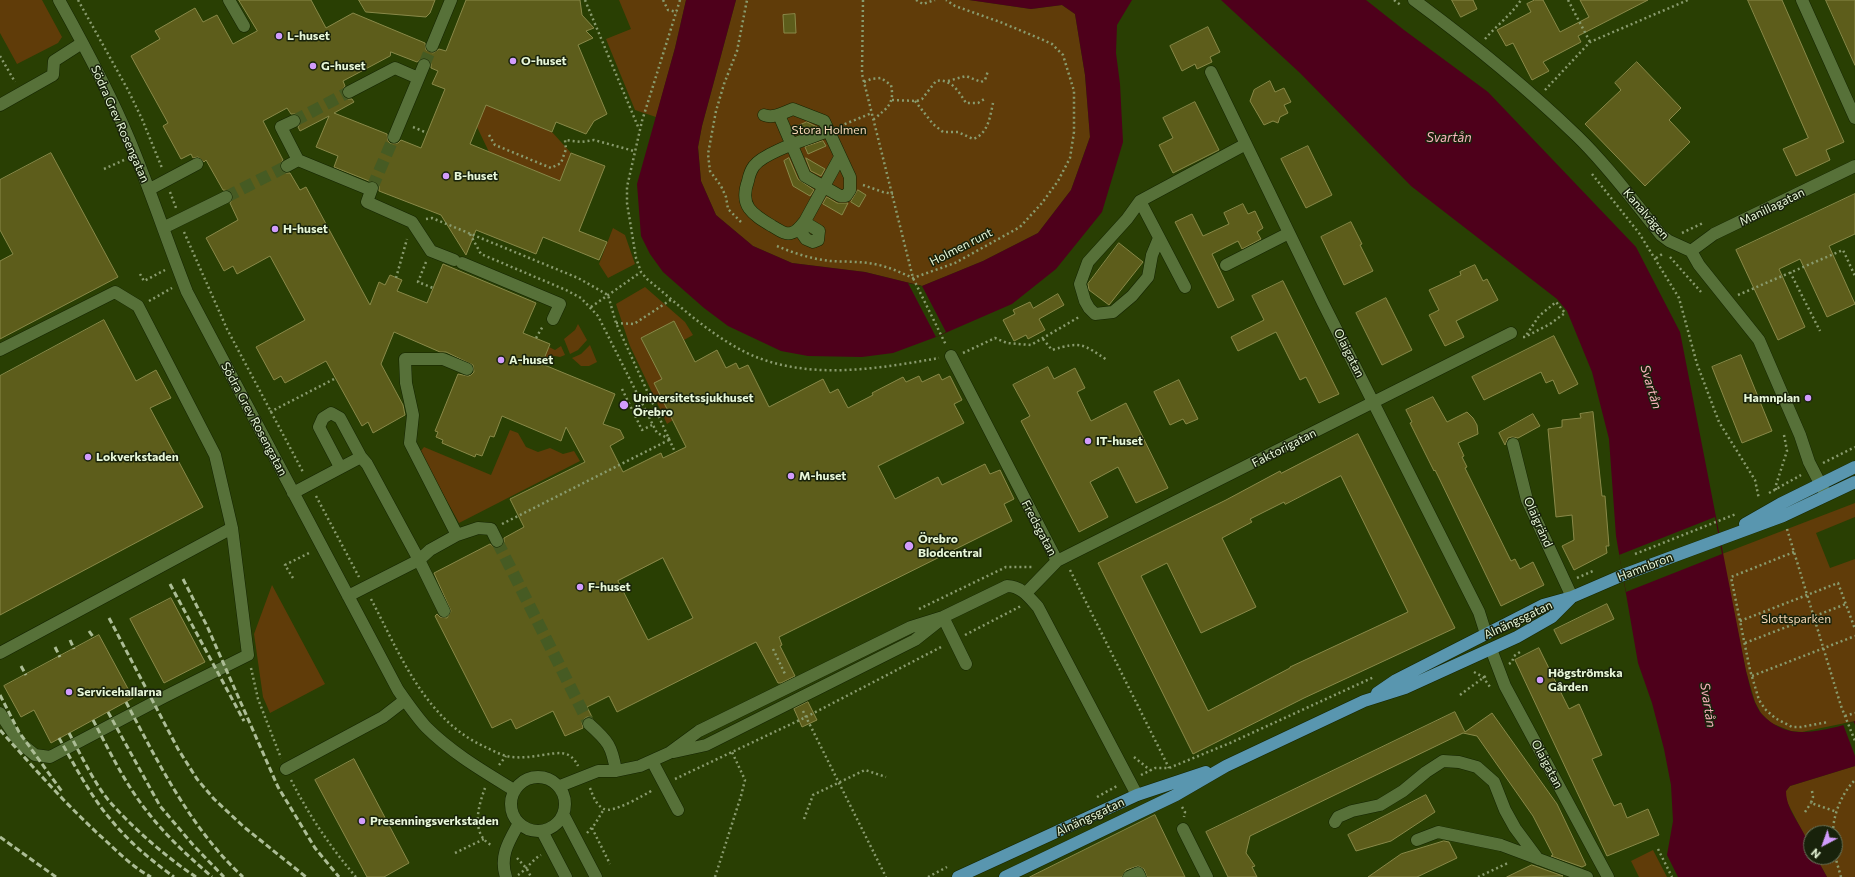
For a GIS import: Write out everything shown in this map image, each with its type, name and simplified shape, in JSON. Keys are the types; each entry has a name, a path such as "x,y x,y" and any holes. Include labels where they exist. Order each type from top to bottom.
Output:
{"main road":[{"name":"Hamnbron","path":"1720,539 1780,504 1855,467"},
{"name":"Hamnbron","path":"1572,597 1623,575 1784,516 1855,482"},
{"name":"Alnängsgatan","path":"1364,701 1396,680 1543,605 1572,597"},
{"name":"Alnängsgatan","path":"1005,877 1176,796 1226,766 1364,701 1405,688 1491,650 1552,618 1572,597"},
{"path":"1486,634 1491,650"},
{"name":"Alnängsgatan","path":"958,877 1137,795 1226,766"},
{"path":"1137,795 1144,810"}],"street":[{"path":"229,0 244,26"},
{"path":"432,46 451,0"},
{"path":"1802,0 1855,118"},
{"name":"Södra Grev Rosengatan","path":"63,1 125,130 150,189 187,292 348,596 405,700 426,726 444,743 460,756 514,790"},
{"name":"Kanalvägen","path":"1411,5 1477,49 1523,86 1578,137 1669,242 1691,251"},
{"path":"0,106 53,75 54,61 82,43"},
{"path":"394,137 424,65"},
{"path":"349,92 395,68 418,78"},
{"name":"Olaigatan","path":"1211,72 1289,233 1479,612 1486,634"},
{"path":"764,115 769,117 779,115 793,109 824,122 850,180 850,190 846,196 840,196 805,176 779,115"},
{"path":"294,121 281,127 298,160 372,189 367,202 412,222 431,251 560,304 553,319"},
{"path":"828,131 792,145 761,160 753,167 745,189 747,205 751,212 758,218 785,234 792,233 801,226 840,157"},
{"path":"1159,238 1152,255 1148,277 1132,296 1113,312 1095,314 1085,301 1080,284 1088,262 1127,219 1140,202 1246,144"},
{"path":"287,166 298,160"},
{"path":"150,189 197,164"},
{"name":"Manillagatan","path":"1691,251 1714,234 1855,166"},
{"path":"163,228 226,197"},
{"path":"1140,202 1185,287"},
{"path":"1226,265 1289,233"},
{"path":"1691,251 1699,265 1759,340 1800,435 1809,462 1826,495"},
{"path":"0,350 115,292 138,306 215,455 232,528 248,656 164,697 50,757 35,755 19,742 0,713"},
{"name":"Faktorigatan","path":"1057,561 1511,334"},
{"name":"Fredsgatan","path":"951,356 1057,561 1029,597"},
{"path":"457,535 410,443 413,415 406,383 405,359 443,359 467,369"},
{"path":"340,468 319,427 323,418 331,413 340,418 367,464 419,560 444,611"},
{"name":"Olaigränd","path":"1513,444 1528,500 1572,597"},
{"path":"293,493 361,456"},
{"path":"0,652 232,528"},
{"path":"348,596 419,560 430,550 457,535 478,528 491,529 497,541"},
{"path":"560,786 598,771 632,769 652,761 669,753 699,731 911,627 943,617 1007,586 1014,586 1029,597 1038,607 1137,795"},
{"path":"943,617 966,664"},
{"name":"Olaigatan","path":"1491,650 1505,686 1602,875"},
{"path":"286,769 383,717 405,700"},
{"path":"589,724 605,738 613,753 616,771"},
{"path":"652,761 678,810"},
{"path":"1335,822 1338,817 1352,811 1380,805 1403,791 1442,761 1460,762 1477,767 1494,782 1505,810 1515,828 1538,859"},
{"path":"537,776 549,778 560,786 565,796 563,814 556,824 542,831 531,830 520,824 515,818 511,808 511,799 514,790 526,779 537,776"},
{"path":"563,814 596,877"},
{"path":"512,877 503,860 504,852 505,847 520,824"},
{"path":"1183,828 1208,877"},
{"path":"542,831 566,877"},
{"path":"1417,840 1438,832 1501,845 1587,877"},
{"path":"1129,877 1138,873 1140,877"}],"path":[{"path":"78,0 139,112 166,180 186,238 222,318 411,676 429,702 462,733 481,745 506,756 530,757 562,752 572,756 598,804 606,810 614,809 806,717 954,640 1029,597"},
{"path":"585,0 640,130"},
{"path":"663,0 668,10 677,12"},
{"path":"680,0 634,151 627,187 636,258 641,272 647,279 730,343 753,355 784,364 812,369 845,370 888,367 964,353 995,338 1007,343 1031,345 1072,322 1089,308"},
{"path":"743,223 728,209 726,197 721,186 710,171 708,154 716,111 724,84 737,51 747,0"},
{"path":"863,0 862,74 913,278 940,335"},
{"path":"916,0 923,4 934,0"},
{"name":"Holmen runt","path":"913,278 955,263 1020,227 1042,203 1058,181 1070,158 1074,132 1074,91 1063,55 1052,44 1000,22 955,6 946,0"},
{"path":"1477,49 1497,26 1514,12 1521,0"},
{"path":"1568,0 1590,42"},
{"path":"1536,99 1590,42 1688,0"},
{"path":"1396,1 1411,5"},
{"path":"0,56 21,93"},
{"path":"892,100 915,101 922,99 936,81 948,81 966,76 981,82 985,80 988,71"},
{"path":"864,82 871,79 882,78 892,85 894,96 892,100 886,109 874,119"},
{"path":"948,81 966,103 978,103 986,98"},
{"path":"915,101 933,124 943,132 958,132 973,139 978,137 985,130 993,103"},
{"path":"828,131 872,113"},
{"path":"489,135 495,145 551,168 561,163 566,149 565,140 581,142 594,140 634,151"},
{"path":"104,169 126,159"},
{"path":"1591,173 1639,232 1679,298 1697,364 1719,422 1755,480 1760,499"},
{"path":"850,180 893,194"},
{"path":"396,278 412,222 432,218 578,278 608,295 616,323 675,452"},
{"path":"470,234 481,254 566,290 581,298 591,306 598,316 652,425 657,433 670,439"},
{"path":"774,244 797,254 824,260 878,264 913,278"},
{"path":"1727,300 1843,250 1855,276"},
{"path":"431,251 418,282 433,288"},
{"path":"1656,258 1666,252 1702,292"},
{"path":"140,274 144,281 166,270"},
{"path":"591,306 641,272"},
{"path":"1790,272 1820,332"},
{"path":"138,306 172,288"},
{"path":"616,323 634,324 672,299"},
{"path":"1511,334 1525,338 1550,324 1565,313 1556,302 1539,316 1525,338"},
{"path":"1043,339 1052,350 1067,345 1085,345 1107,360"},
{"path":"264,416 336,378"},
{"path":"622,389 642,430 652,425"},
{"path":"1780,504 1776,493 1776,485 1787,451 1784,432"},
{"path":"491,529 670,439"},
{"path":"1784,516 1807,595 1855,741"},
{"path":"1628,557 1716,522"},
{"path":"293,578 285,565 311,552"},
{"path":"1794,552 1731,577 1744,643 1759,700 1765,709 1775,718 1792,727 1801,727 1828,722"},
{"path":"1067,571 1071,569 1169,768"},
{"path":"1740,621 1838,583 1855,629"},
{"path":"1744,643 1846,604"},
{"path":"1752,676 1855,636"},
{"path":"248,656 265,722 302,802 336,854 356,877"},
{"path":"1466,661 1471,672 1483,676 1491,689"},
{"path":"1115,787 1154,768 1169,768 1343,692"},
{"path":"1846,716 1855,713"},
{"path":"806,717 886,877"},
{"path":"714,877 745,780 732,752"},
{"path":"506,756 492,776 480,802 478,825 484,839 488,844 516,858 527,869 531,877"},
{"path":"804,819 813,795 838,782 865,770 886,777"},
{"path":"1835,825 1837,812 1846,789 1855,780"},
{"path":"1805,812 1813,797 1812,791"},
{"path":"1811,803 1837,812"},
{"path":"592,828 610,864"},
{"path":"455,853 484,839"},
{"path":"1658,849 1672,877"},
{"path":"1478,877 1525,854"},
{"path":"1838,865 1841,877"},
{"path":"512,877 527,869"}],"green space":[{"path":"0,0 42,0 62,37 58,43 17,64 0,33"},
{"path":"619,0 686,0 675,48 656,117 635,110 606,39 631,29"},
{"name":"Stora Holmen","path":"736,0 969,0 1031,9 1062,5 1075,14 1085,75 1090,137 1071,190 1038,233 983,261 922,286 865,272 792,263 753,246 716,215 701,181 698,147 702,126"},
{"path":"486,105 552,132 571,153 560,181 489,152 477,127"},
{"path":"613,228 625,235 635,264 608,278 599,264"},
{"path":"645,287 685,322 693,335 684,340 674,321 641,338 662,379 673,420 667,424 630,346 616,304"},
{"path":"578,324 587,340 578,350 570,354 564,339 575,330"},
{"path":"590,345 597,362 589,366 581,366 572,358 581,354"},
{"path":"561,346 565,355 560,357 549,355 543,364 540,363 549,347 555,350"},
{"path":"510,430 518,433 526,447 538,452 550,448 563,454 574,451 580,461 459,523 420,452 424,447 491,475"},
{"name":"Slottsparken","path":"1855,503 1855,517 1816,533 1830,568 1855,559 1855,721 1802,732 1791,731 1771,723 1761,713 1755,702 1746,671 1722,554"},
{"path":"272,585 325,684 270,713 263,697 254,634"},
{"path":"1855,766 1855,877 1827,877 1820,865 1843,865 1843,825 1803,825 1803,833 1786,800 1786,791 1790,786"},
{"path":"1653,850 1667,877 1639,877 1631,861"}],"water":[{"path":"686,0 736,0 702,126 698,147 701,181 716,215 753,246 792,263 865,272 922,286 983,261 1038,233 1071,190 1090,137 1085,75 1075,14 1062,5 1031,9 969,0 1132,0 1117,25 1116,53 1120,84 1123,142 1102,212 1056,269 1012,304 936,337 893,353 862,357 808,356 781,351 728,326 704,308 663,272 650,254 641,236 637,184 675,48"},
{"name":"Svartån","path":"1221,0 1366,0 1488,92 1636,247 1680,332 1746,671 1755,702 1760,712 1766,718 1778,726 1791,731 1805,732 1823,730 1855,721 1855,766 1790,786 1786,791 1790,808 1803,832 1803,865 1820,865 1827,877 1678,877 1667,855 1673,821 1671,785 1664,749 1652,703 1638,663 1616,536 1609,439 1592,372 1567,311 1557,299 1411,186 1300,73"}],"pier":[{"path":"908,283 922,286 946,332 936,337"},
{"path":"1715,517 1722,554 1626,592 1619,555"},
{"path":"1854,722 1855,725 1855,756 1843,724"}],"building":[{"path":"239,0 311,0 326,28 353,13 425,43 426,50 433,53 439,49 446,51 466,0 580,0 582,15 594,28 586,31 593,38 578,45 607,114 594,121 586,134 556,122 552,132 486,105 470,144 560,181 571,153 605,166 579,231 607,242 599,260 543,237 536,254 476,230 466,255 441,215 379,191 379,186 375,181 369,181 334,167 338,156 316,147 329,116 300,131 298,127 301,122 301,118 295,114 291,114 287,108 263,121 283,160 280,165 281,170 286,173 290,173 300,190 306,187 370,305 379,282 385,285 390,275 402,280 397,291 427,303 443,264 536,303 523,333 550,344 542,364 615,394 603,424 620,430 624,438 610,446 623,472 661,453 663,458 686,447 654,383 662,379 641,338 674,321 695,362 717,350 726,368 736,363 739,369 748,365 769,407 823,379 830,393 838,389 848,408 873,395 872,393 903,377 906,382 919,376 922,382 939,374 942,380 950,376 962,400 954,404 964,423 878,466 895,499 938,477 942,485 985,464 990,474 1000,470 1014,499 1004,504 1012,521 779,637 782,645 780,646 795,676 781,683 778,683 756,642 617,712 609,696 587,707 592,717 587,717 584,719 582,723 583,728 565,736 553,711 516,729 511,719 492,728 435,616 437,614 440,617 447,618 451,611 434,573 490,544 496,548 501,547 504,542 504,538 524,527 510,499 585,462 566,427 561,441 502,416 494,437 490,436 482,456 476,454 475,457 442,443 443,440 436,437 438,432 435,431 458,374 468,376 471,375 474,372 473,365 446,352 440,352 394,332 381,364 403,405 405,415 373,433 368,422 362,426 326,361 285,383 281,376 274,380 256,347 305,320 270,256 237,274 233,266 224,271 206,238 238,220 230,203 233,198 233,194 230,191 223,190 206,160 204,162 198,157 193,158 191,154 181,159 163,126 168,123 131,56 160,39 155,31 195,8 203,22 217,15 233,44 257,31","holes":["391,52 417,62 423,58 427,58 431,64 431,68 438,71 432,84 445,89 421,148 401,140 398,143 391,144 388,141 387,134 334,113 354,102 352,99 348,99 343,96 342,91 345,86 343,81 390,56","663,558 693,618 648,640 618,581"]},
{"path":"359,0 435,0 430,13 426,17 366,12"},
{"path":"1452,0 1473,0 1477,9 1461,17"},
{"path":"1535,0 1543,0 1560,32 1589,17 1580,0 1648,0 1578,36 1581,42 1543,62 1549,71 1532,80 1513,43 1506,46 1497,30 1531,12 1527,4"},
{"path":"1748,0 1782,0 1844,142 1826,150 1830,160 1796,176 1783,149 1808,138"},
{"path":"1826,0 1855,0 1855,65"},
{"path":"795,14 796,33 784,33 783,15"},
{"path":"1208,27 1220,52 1210,57 1212,62 1197,69 1195,64 1182,71 1170,46"},
{"path":"1637,62 1681,108 1669,120 1690,142 1645,186 1585,124 1621,90 1615,83"},
{"path":"1270,81 1275,92 1284,88 1291,102 1284,105 1288,113 1280,117 1278,123 1273,121 1264,125 1250,101 1254,90"},
{"path":"1195,102 1219,150 1173,173 1159,145 1173,138 1163,118"},
{"path":"807,122 817,127 799,134 796,127"},
{"path":"823,141 826,146 808,154 805,147"},
{"path":"1308,146 1332,195 1306,208 1281,159"},
{"path":"51,153 118,277 0,339 0,261 13,254 0,230 0,180"},
{"path":"789,158 798,179 814,190 810,196 793,186 784,161"},
{"path":"806,158 825,169 821,176 811,171"},
{"path":"858,190 866,195 859,207 851,202"},
{"path":"1855,194 1855,234 1829,246 1855,304 1827,317 1800,259 1779,269 1805,327 1778,340 1736,250"},
{"path":"827,197 837,203 848,203 842,215 823,204"},
{"path":"1243,204 1248,214 1255,211 1263,228 1257,232 1261,239 1242,249 1238,241 1212,254 1234,300 1218,308 1175,222 1192,214 1203,236 1229,224 1224,213"},
{"path":"1351,222 1362,244 1360,245 1373,271 1344,285 1321,237"},
{"path":"1119,243 1143,262 1109,305 1089,290 1088,284"},
{"path":"1475,265 1483,281 1487,279 1498,300 1456,321 1464,337 1445,346 1429,315 1439,310 1429,290 1461,275 1460,272"},
{"path":"1283,281 1339,394 1319,403 1306,377 1300,380 1276,332 1238,351 1231,337 1264,320 1252,296"},
{"path":"1058,294 1064,305 1039,319 1045,330 1028,339 1026,335 1014,341 1003,320 1015,314 1013,310 1030,302 1033,308"},
{"path":"1386,298 1412,350 1382,365 1356,313"},
{"name":"Lokverkstaden","path":"104,320 136,381 156,370 171,398 150,408 203,507 0,615 0,376"},
{"path":"1554,336 1578,384 1559,394 1553,380 1546,383 1541,372 1484,400 1472,377"},
{"path":"1741,355 1772,431 1742,443 1712,367"},
{"name":"IT-huset","path":"1048,367 1054,379 1075,368 1085,388 1077,392 1091,421 1126,403 1168,488 1136,503 1118,467 1090,482 1108,517 1079,532 1021,421 1030,416 1013,385"},
{"path":"1179,380 1198,419 1186,424 1183,419 1170,425 1154,392"},
{"path":"1433,397 1447,422 1467,412 1473,418 1477,425 1478,434 1458,443 1464,456 1462,457 1467,467 1465,468 1511,561 1515,559 1520,569 1533,562 1544,585 1501,606 1440,480 1410,423 1412,422 1406,410"},
{"path":"1593,412 1602,496 1605,496 1609,546 1606,546 1607,553 1574,570 1562,546 1574,540 1572,515 1556,517 1548,429 1562,427 1562,420 1581,418 1580,414"},
{"path":"1533,414 1540,426 1518,438 1508,438 1505,445 1499,433"},
{"path":"1358,434 1455,628 1304,698 1193,754 1098,563 1226,500 1280,471 1281,473","holes":["1341,476 1408,612 1290,667 1208,711 1141,576 1167,563 1201,633 1256,607 1222,538 1252,522 1250,519 1284,502 1285,504"]},
{"path":"171,598 205,662 164,683 130,619"},
{"name":"Högströmska Gården","path":"1607,604 1614,619 1561,644 1554,630"},
{"name":"Servicehallarna","path":"99,635 133,698 51,743 34,710 21,717 4,686"},
{"path":"1539,648 1569,709 1579,704 1602,755 1592,759 1614,806 1621,803 1627,818 1648,809 1659,835 1607,856 1515,660"},
{"path":"808,702 817,720 802,727 794,709"},
{"path":"1455,712 1465,732 1492,713 1557,804 1586,865 1582,867 1551,856 1553,855 1533,816 1477,736 1463,733 1250,836 1246,853 1255,866 1252,867 1257,877 1228,877 1206,832"},
{"name":"Presenningsverkstaden","path":"354,759 409,863 384,877 367,877 315,780"},
{"path":"1426,795 1435,812 1391,841 1356,851 1348,835"},
{"path":"1155,815 1185,877 1147,877 1144,869 1138,866 1126,870 1122,877 1030,877"},
{"path":"1444,841 1449,842 1457,858 1417,877 1368,877 1401,854"},
{"path":"1532,865 1535,866 1563,876 1507,877"}],"tunnel":[{"path":"424,65 432,46"},
{"path":"294,121 349,92"},
{"path":"372,188 394,137"},
{"path":"226,197 287,166"},
{"path":"497,541 589,724"}],"railway":[{"path":"183,579 207,626 278,787 315,848 339,877"},
{"path":"170,584 244,721"},
{"path":"109,618 178,749 197,779 214,799 244,827 306,877"},
{"path":"89,631 94,638"},
{"path":"70,640 74,649"},
{"path":"55,647 60,657"},
{"path":"21,666 26,675"},
{"path":"0,695 19,732 63,793"},
{"path":"126,702 177,795 207,838 243,877"},
{"path":"108,712 160,806 194,846 224,877"},
{"path":"93,720 124,777 146,810 177,845 212,877"},
{"path":"0,730 78,815 127,860 151,877"},
{"path":"69,733 93,778 110,802 151,842 196,877"},
{"path":"59,738 90,792 104,812 126,837 141,851 174,877"},
{"path":"0,837 56,877"}],"place":[{"name":"L-huset","path":"279,36"},
{"name":"O-huset","path":"513,61"},
{"name":"G-huset","path":"313,66"},
{"name":"B-huset","path":"446,176"},
{"name":"H-huset","path":"275,229"},
{"name":"A-huset","path":"501,360"},
{"name":"Hamnplan","path":"1808,398"},
{"name":"Universitetssjukhuset Örebro","path":"624,405"},
{"name":"IT-huset","path":"1088,441"},
{"name":"Lokverkstaden","path":"88,457"},
{"name":"M-huset","path":"791,476"},
{"name":"Örebro Blodcentral","path":"909,546"},
{"name":"F-huset","path":"580,587"},
{"name":"Högströmska Gården","path":"1540,680"},
{"name":"Servicehallarna","path":"69,692"},
{"name":"Presenningsverkstaden","path":"362,821"}]}
